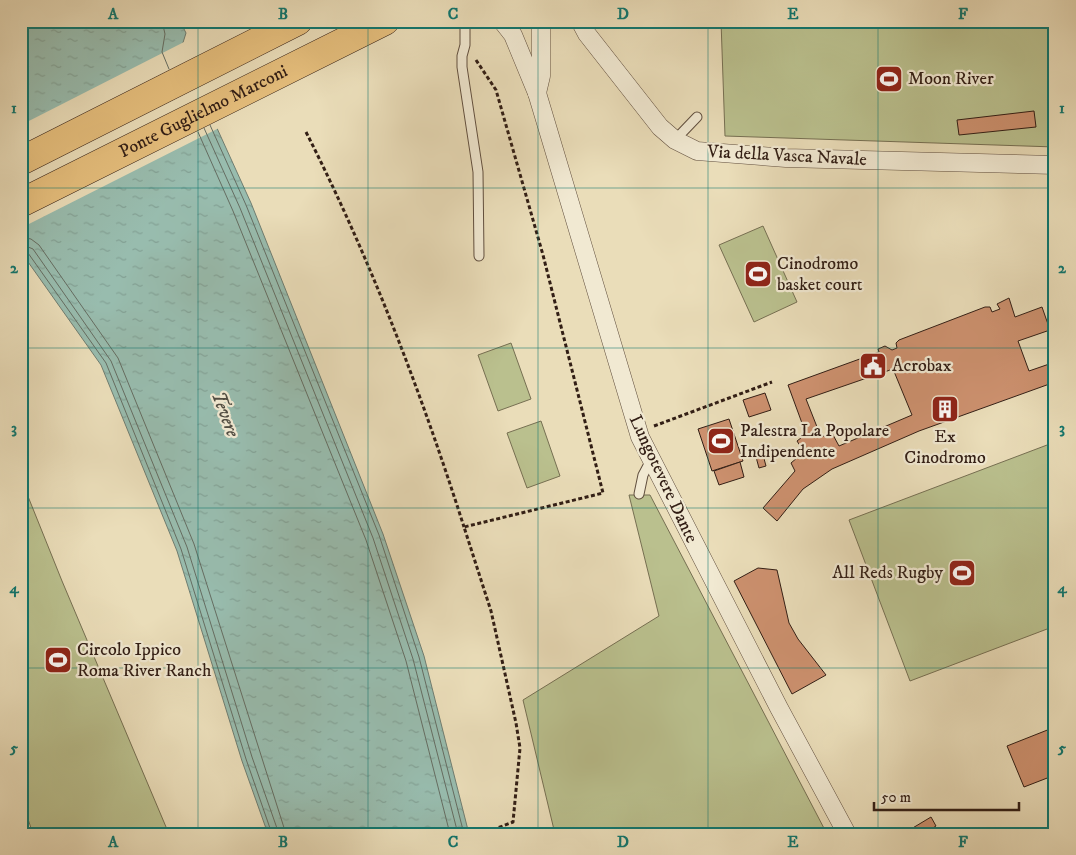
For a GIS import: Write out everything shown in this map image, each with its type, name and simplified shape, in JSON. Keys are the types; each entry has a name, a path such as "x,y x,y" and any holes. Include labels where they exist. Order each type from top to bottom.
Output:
{"main road":[{"path":"21,161 298,21"},
{"name":"Ponte Guglielmo Marconi","path":"21,203 386,21"}],"street":[{"path":"502,21 513,35 537,93"},
{"path":"541,21 542,40"},
{"path":"542,40 549,21"},
{"name":"Via della Vasca Navale","path":"580,21 587,34 653,119 675,140 691,149 707,154 786,158 1055,165"},
{"name":"Lungotevere Dante","path":"542,40 541,76 537,93 632,416 651,460 847,834"}],"lane":[{"path":"464,21 466,45 462,56 462,67 478,172 479,256"},
{"path":"675,140 697,117"},
{"path":"639,494 643,475 651,460"}],"path":[{"path":"464,527 603,493 543,255 496,90 466,45"},
{"path":"306,132 362,251 401,350 439,450 491,611 520,748 513,822 482,834"},
{"path":"660,424 772,382"}],"green space":[{"name":"Moon River","path":"721,21 1055,21 1055,147 725,136"},
{"name":"Cinodromo basket court","path":"763,226 797,302 754,322 719,245"},
{"path":"511,343 531,399 498,411 478,355"},
{"path":"541,421 560,476 527,488 507,433"},
{"name":"All Reds Rugby","path":"1055,442 1055,626 910,681 849,520"},
{"name":"Circolo Ippico Roma River Ranch","path":"21,479 169,834 33,834 21,798 21,747 25,750 21,739"},
{"path":"629,495 650,495 827,834 555,834 523,700 659,616"}],"water":[{"name":"Tevere","path":"21,21 180,21 186,33 181,49 251,203 383,534 424,656 469,834 268,834 242,761 177,551 101,365 21,252"}],"pier":[{"path":"186,41 183,49 219,128 21,228 21,125"}],"building":[{"path":"1034,111 1036,127 959,135 957,120"},
{"name":"Ex Cinodromo","path":"1009,298 1015,317 1042,307 1050,330 1018,341 1029,371 1055,362 1055,382 919,431 832,469 803,489 777,521 763,508 795,471 791,463 804,452 797,441 806,434 788,385 879,352 878,349 885,346 892,350 897,348 896,343 899,340 985,307 990,307 992,312 1000,309 997,304","holes":["893,369 912,415 839,446 832,433 821,437 806,399"]},
{"path":"765,393 771,410 749,417 743,400"},
{"path":"729,419 743,461 712,471 698,429"},
{"path":"763,455 766,466 759,468 756,457"},
{"path":"740,462 744,477 719,485 714,471"},
{"path":"758,568 777,570 789,623 798,639 826,675 792,694 734,581"},
{"path":"1055,727 1055,775 1024,787 1007,746"},
{"path":"931,817 936,826 923,834 914,834 911,829"}],"place":[{"name":"Moon River","path":"889,79"},
{"name":"Cinodromo basket court","path":"758,274"},
{"name":"Acrobax","path":"873,366"},
{"name":"Ex Cinodromo","path":"945,409"},
{"name":"Palestra La Popolare Indipendente","path":"721,441"},
{"name":"All Reds Rugby","path":"962,573"},
{"name":"Circolo Ippico Roma River Ranch","path":"58,660"}]}
